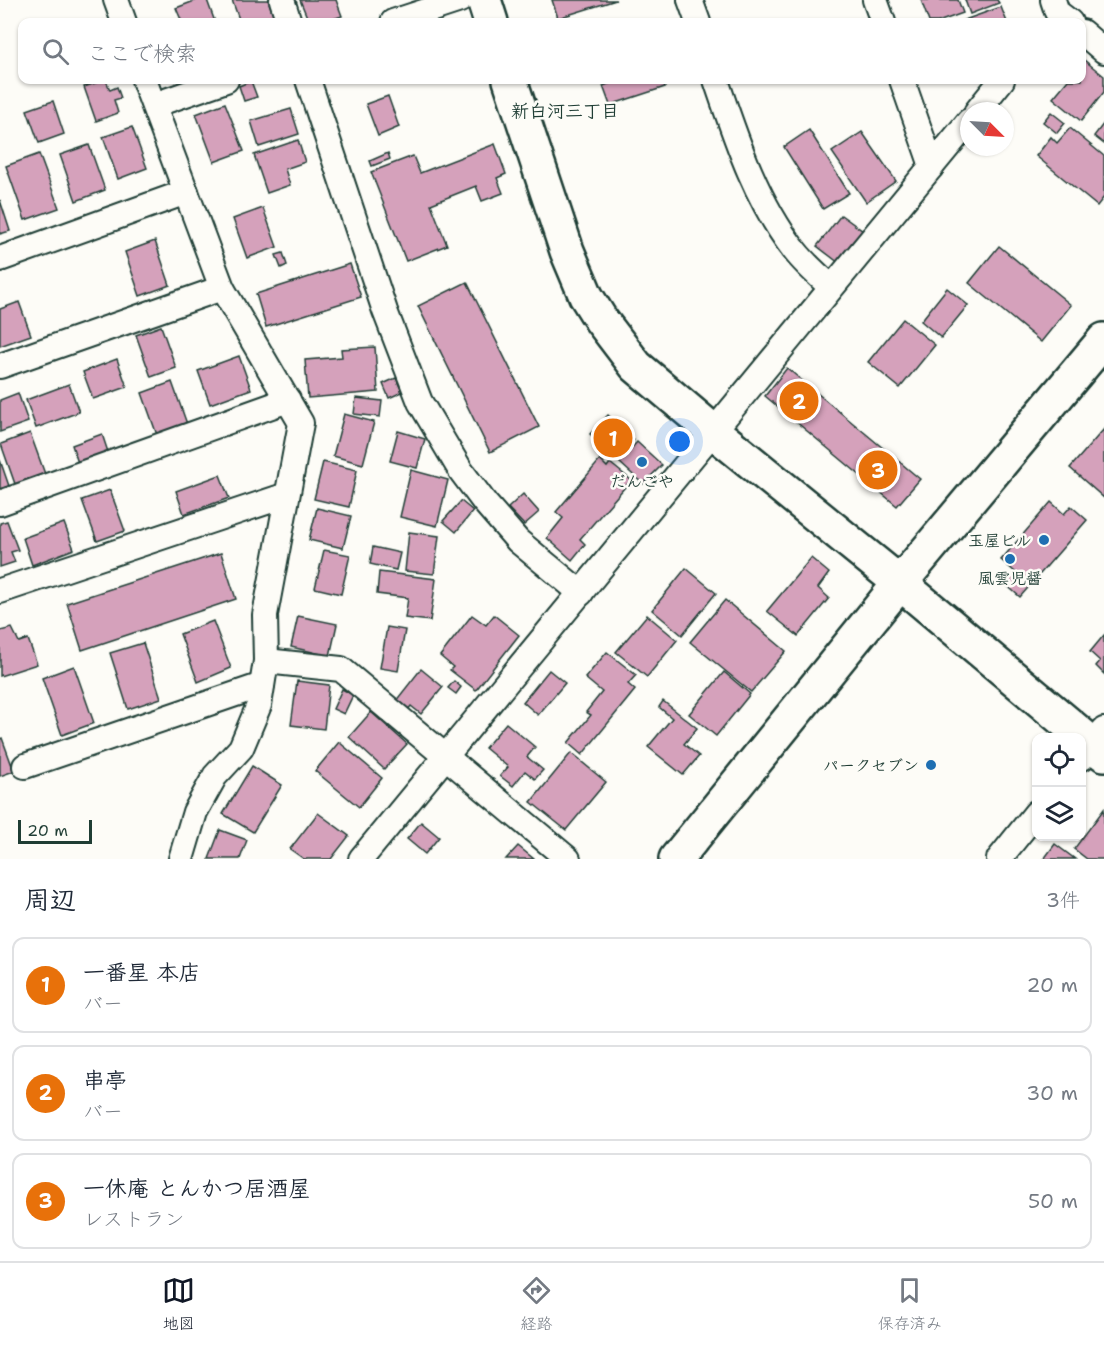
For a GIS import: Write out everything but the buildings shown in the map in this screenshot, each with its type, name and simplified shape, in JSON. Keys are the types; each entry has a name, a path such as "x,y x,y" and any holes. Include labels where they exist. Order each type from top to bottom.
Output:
{"street":[{"path":"116,0 123,18"},
{"path":"282,0 288,18"},
{"path":"405,18 460,0"},
{"path":"484,0 490,18"},
{"path":"690,0 697,18"},
{"path":"875,0 882,18"},
{"path":"1086,35 1104,51"},
{"path":"146,84 222,288 301,423 265,615 266,661 259,705 241,748 215,776 195,812 181,859"},
{"path":"154,105 214,84"},
{"path":"309,84 385,311 420,402 460,471 485,503 518,541 581,593"},
{"path":"511,84 567,251 586,296 636,366 1095,746"},
{"path":"717,84 740,149 769,213 795,253 831,287"},
{"path":"903,84 932,166"},
{"path":"984,102 999,84"},
{"path":"361,859 960,132"},
{"path":"0,259 186,192"},
{"path":"0,366 222,288"},
{"path":"676,859 900,583 1104,340"},
{"path":"0,502 288,400"},
{"path":"0,591 286,495"},
{"path":"266,661 341,669 568,859"},
{"path":"25,766 262,685"},
{"path":"999,859 1032,818"}],"place":[{"name":"串亭","path":"799,401"},
{"name":"一番星 本店","path":"613,438"},
{"name":"だんごや","path":"642,462"},
{"name":"一休庵 とんかつ居酒屋","path":"878,470"},
{"name":"玉屋ビル","path":"1044,540"},
{"name":"風雲児醤","path":"1010,559"},
{"name":"パークセブン","path":"931,765"}],"district":[{"name":"新白河三丁目","path":"565,111"}]}
